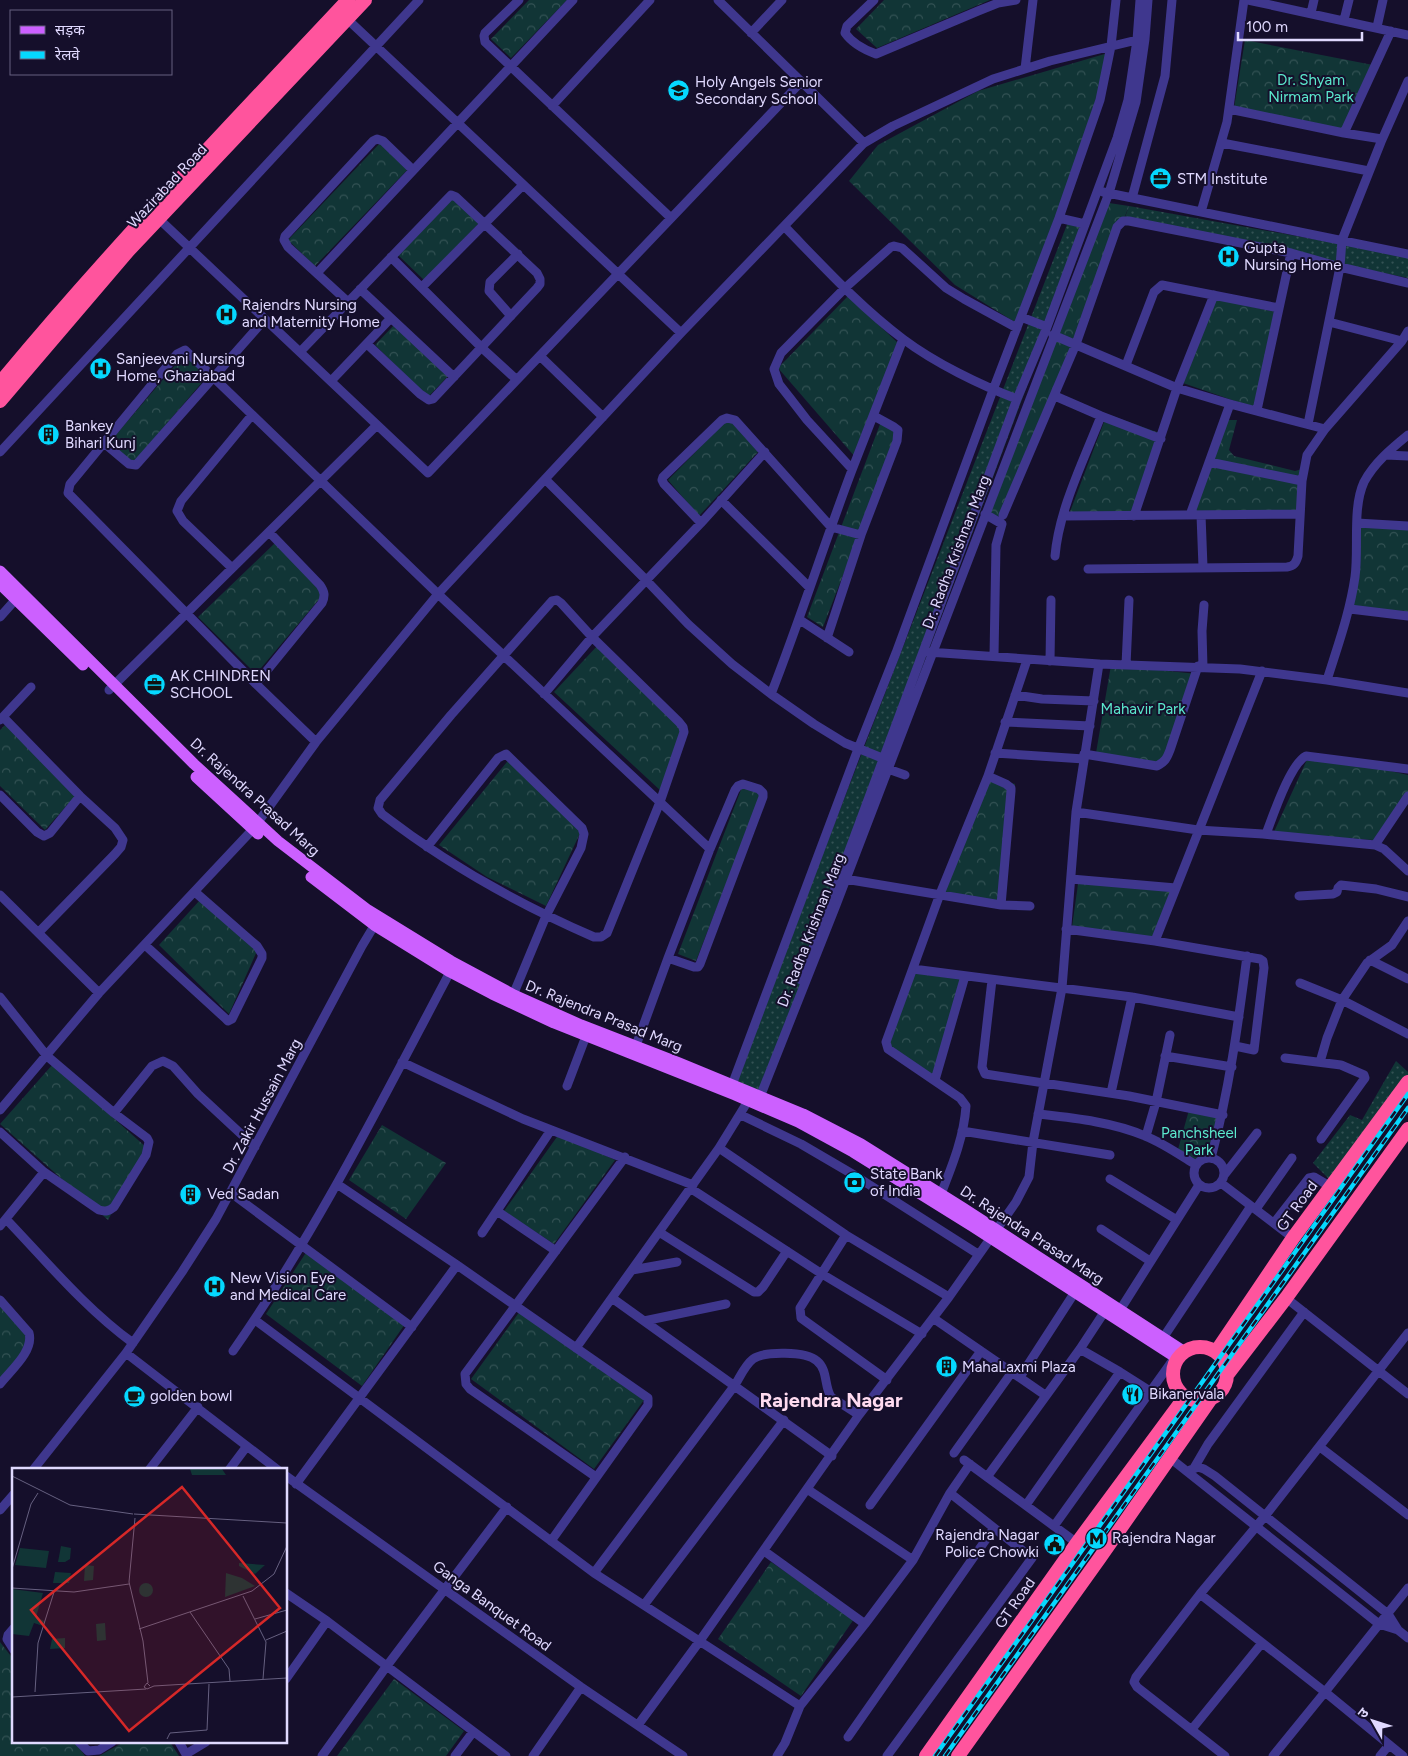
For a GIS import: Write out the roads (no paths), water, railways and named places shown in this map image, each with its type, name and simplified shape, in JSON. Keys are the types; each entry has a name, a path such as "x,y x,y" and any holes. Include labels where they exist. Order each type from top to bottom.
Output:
{"highway":[{"name":"Wazirabad Road","path":"0,401 159,218 342,15 348,0"},
{"name":"Wazirabad Road","path":"0,383 56,314 124,239 342,15 365,0"},
{"name":"GT Road","path":"1216,1352 1294,1238 1408,1082"},
{"path":"958,1756 1210,1400 1222,1390 1227,1375 1286,1298 1408,1128"},
{"path":"1210,1400 1200,1402 1184,1397 1177,1389 1173,1379 1174,1368 1179,1356 1190,1349 1201,1347 1216,1352 1225,1364 1227,1375"},
{"name":"GT Road","path":"926,1756 1077,1543 1184,1397"}],"main road":[{"name":"Dr. Rajendra Prasad Marg","path":"0,572 112,688"},
{"name":"Dr. Rajendra Prasad Marg","path":"0,584 194,764 255,826 278,841 377,921 450,972 512,999 581,1025 634,1050 756,1100 803,1114 860,1144 940,1194 1075,1292 1179,1356"},
{"name":"Dr. Rajendra Prasad Marg","path":"377,921 451,961 512,999 586,1036 634,1050 732,1085 853,1152 1120,1310 1163,1338 1179,1356"}],"street":[{"path":"0,452 419,0"},
{"path":"519,0 484,36 485,42 510,68 671,218"},
{"path":"317,274 573,0"},
{"path":"552,106 650,0"},
{"path":"718,0 864,143"},
{"path":"751,33 782,0"},
{"path":"874,0 847,26 846,33 854,42 867,51 876,54 998,3 1016,0"},
{"path":"1025,69 1033,0"},
{"path":"732,1085 1059,218 1100,100 1111,46 1116,0"},
{"path":"1140,0 1137,40 1126,108 1117,138 1047,327 1017,399 928,652 1027,660 1262,671 1408,693"},
{"name":"Dr. Radha Krishnan Marg","path":"756,1100 845,879 928,652 985,514 1109,193 1136,102 1145,39 1148,0"},
{"path":"1132,198 1164,76 1172,0"},
{"path":"1201,212 1222,143 1246,0 1279,3 1311,13 1408,35"},
{"path":"1311,13 1314,0"},
{"path":"1344,20 1349,0"},
{"path":"1377,27 1384,0"},
{"path":"342,15 682,333"},
{"path":"1344,133 1391,31"},
{"path":"0,1110 100,994 255,826 316,742 438,594 544,479 864,143 893,126 993,79 1137,40"},
{"path":"1308,424 1340,267 1342,240 1382,139 1408,81"},
{"path":"159,218 428,473 801,82"},
{"path":"1229,109 1382,139"},
{"path":"348,301 317,274 284,240 288,232 366,148 377,139 383,141 413,170"},
{"path":"1222,143 1369,171"},
{"path":"422,287 523,184"},
{"path":"1098,192 1408,254"},
{"path":"300,352 451,195 456,197 518,254 540,279 540,284 482,348 436,397 429,400 420,394 367,344"},
{"path":"1059,218 1085,224"},
{"path":"1003,515 1076,344 1117,227 1123,221 1291,253 1408,283"},
{"path":"784,226 845,288 903,339 993,390 1017,399"},
{"path":"852,469 807,420 779,384 774,369 781,353 845,288 891,247 898,246 946,288 1017,328"},
{"path":"1257,410 1291,253"},
{"path":"511,316 489,291 488,286 518,254"},
{"path":"391,257 516,380"},
{"path":"1126,366 1154,292 1162,285 1279,308"},
{"path":"360,289 454,377"},
{"path":"1134,516 1178,388 1214,294"},
{"path":"1021,317 1047,327"},
{"path":"331,381 391,318"},
{"path":"104,443 130,464 136,465 265,319"},
{"path":"1329,322 1402,341"},
{"path":"1088,569 1287,568 1292,566 1296,563 1298,556 1302,482 1307,455 1325,429 1402,341 1408,331"},
{"path":"1053,336 1178,388 1325,429"},
{"path":"771,694 800,620 809,588 852,469 903,339"},
{"path":"316,742 256,684 68,493 70,484 181,351 185,350 438,594 710,849"},
{"path":"540,356 603,417"},
{"path":"1055,396 1160,439"},
{"path":"1190,515 1230,404"},
{"path":"232,568 182,521 177,511 181,501 252,415"},
{"path":"827,638 862,535 897,441 898,430 874,416"},
{"path":"1055,556 1057,538 1063,516 1101,416"},
{"path":"701,523 662,480 666,472 722,420 727,418 735,420 831,527 862,535"},
{"path":"112,688 377,425"},
{"path":"1327,680 1350,609 1357,558 1357,523 1364,484 1369,473 1386,454 1408,435"},
{"path":"544,694 592,638 765,452"},
{"path":"1386,454 1408,456"},
{"path":"1209,462 1302,482"},
{"path":"544,479 688,624 732,664 814,724 858,749 888,763 905,775"},
{"path":"721,500 809,588"},
{"path":"985,514 1002,524 996,545 994,656"},
{"path":"1063,516 1300,514"},
{"path":"1202,515 1203,567"},
{"path":"1357,523 1408,526"},
{"path":"256,684 325,597 320,585 269,532"},
{"path":"0,617 16,598"},
{"path":"556,600 561,602 592,638 683,727 684,732 660,802 610,924 604,936 594,937 546,916 485,884 427,847 382,814 378,808 378,804 445,722 552,602 556,600"},
{"path":"1050,661 1051,600"},
{"path":"1126,664 1129,600"},
{"path":"995,753 1084,756 1158,766 1162,764 1167,758 1200,667 1204,605"},
{"path":"1350,609 1408,616"},
{"path":"800,620 849,652"},
{"path":"940,1194 955,1159 965,1112 964,1101 886,1046 940,894 988,776 1027,660"},
{"path":"638,1725 832,1456 859,1415 949,1297 1016,1202 1029,1177 1033,1142 1062,988 1076,812 1100,664"},
{"path":"1155,941 1262,671"},
{"path":"31,687 2,719 121,835 123,840 121,847 39,932"},
{"path":"1015,695 1094,701"},
{"path":"1005,722 1090,726"},
{"path":"427,847 498,758 506,754 582,828 584,834 581,848 546,916 512,999"},
{"path":"1266,834 1292,770 1301,758 1306,756 1408,768"},
{"path":"576,1348 719,1148 740,1115 756,1100 888,763"},
{"path":"988,776 1006,784 1011,791 1002,905"},
{"path":"634,1050 668,958 710,849 738,786 743,784 759,789 762,797 700,964 694,967 668,958"},
{"path":"0,795 37,832 44,836 50,833 80,796"},
{"path":"1375,845 1408,796"},
{"path":"1076,812 1198,830 1266,834 1375,845 1384,849 1408,871"},
{"path":"845,879 1002,905 1030,906"},
{"path":"1071,879 1176,888"},
{"path":"1299,896 1336,894 1341,885 1376,889 1408,897"},
{"path":"145,945 228,1021 232,1019 262,958 262,954 257,946 195,892"},
{"path":"0,895 100,994"},
{"name":"Dr. Zakir Hussain Marg","path":"35,1468 133,1344 216,1219 377,921"},
{"path":"1320,1062 1342,1000 1363,967 1392,945 1408,921"},
{"path":"1066,929 1155,941 1260,959 1264,964 1254,1050 1235,1046"},
{"path":"1211,1158 1223,1115 1232,1067 1247,956"},
{"path":"1370,960 1408,979"},
{"path":"913,969 1132,997 1239,1017"},
{"path":"233,1351 302,1246 450,972"},
{"path":"935,1080 965,976"},
{"path":"992,980 983,1071 990,1075 1111,1093 1223,1115"},
{"path":"1300,983 1342,1000 1406,1031"},
{"path":"0,997 47,1056 114,1113 147,1138 149,1142 146,1155 114,1207 109,1211 99,1210 44,1172 0,1132"},
{"path":"1111,1093 1132,997"},
{"path":"1146,1136 1156,1102 1170,1035"},
{"path":"567,1086 586,1036"},
{"path":"1165,1056 1232,1067"},
{"path":"1285,1058 1341,1065 1361,1072 1365,1078 1321,1139"},
{"path":"114,1113 152,1066 163,1061 173,1066 198,1094 255,1147"},
{"path":"402,1062 551,1130 625,1157 691,1186 822,1274 922,1334"},
{"path":"1038,1114 1086,1119 1146,1136 1196,1165"},
{"path":"740,1115 801,1144 854,1175 978,1254"},
{"path":"482,1233 551,1130"},
{"path":"962,1131 1110,1154"},
{"path":"1225,1174 1222,1164 1211,1158 1203,1159 1196,1165 1194,1177 1199,1185 1208,1188 1218,1186 1257,1133"},
{"path":"719,1148 846,1235 949,1297"},
{"path":"596,1477 470,1389 466,1384 465,1374 625,1157"},
{"path":"1163,1338 1254,1207 1292,1158"},
{"path":"44,1172 3,1223 115,1330 133,1344"},
{"path":"1274,1223 1309,1178 1314,1177 1331,1187"},
{"path":"1110,1178 1176,1220"},
{"path":"1221,1183 1294,1238"},
{"path":"337,1184 645,1395 649,1401 551,1541"},
{"path":"1120,1310 1199,1185"},
{"path":"230,1193 412,1327"},
{"path":"497,1211 556,1251"},
{"path":"1101,1229 1150,1260"},
{"path":"659,1232 754,1292 758,1292 763,1287 787,1251"},
{"path":"846,1235 800,1308 801,1318 887,1380"},
{"path":"632,1270 677,1262"},
{"path":"296,1484 457,1265"},
{"path":"954,1453 1016,1375 1075,1292"},
{"path":"612,1298 832,1456"},
{"path":"1286,1298 1408,1394"},
{"path":"0,1300 29,1333 31,1339 26,1351 0,1384"},
{"path":"644,1321 726,1304"},
{"path":"987,1477 1080,1349 1104,1311"},
{"path":"1191,1470 1304,1312"},
{"path":"933,1318 1045,1395"},
{"path":"255,1320 594,1573 800,1706"},
{"path":"1225,1756 1134,1682 1141,1670 1200,1594 1265,1516 1408,1333"},
{"path":"1080,1349 1150,1391"},
{"path":"870,1505 981,1351"},
{"path":"126,1353 275,1468"},
{"path":"594,1573 735,1385 750,1360 757,1356 796,1353 808,1356 817,1361 824,1373 831,1397 859,1415"},
{"path":"1054,1526 1150,1391 1179,1356"},
{"path":"1026,1505 1120,1372"},
{"path":"151,1468 198,1407"},
{"path":"644,1605 784,1420"},
{"path":"230,1468 247,1446"},
{"path":"1320,1446 1408,1516"},
{"path":"1170,1458 1191,1470 1256,1527 1379,1624 1398,1630"},
{"path":"777,1756 785,1743 800,1706 866,1624 913,1560 967,1462 1077,1543"},
{"path":"1191,1470 1198,1467 1204,1469 1265,1516 1388,1614 1398,1630 1408,1638"},
{"name":"Ganga Banquet Road","path":"288,1478 581,1687 683,1756"},
{"path":"807,1489 913,1560"},
{"path":"887,1756 1032,1558 950,1493"},
{"path":"0,1510 12,1499"},
{"path":"322,1756 386,1667 507,1507"},
{"path":"848,1737 994,1528"},
{"path":"764,1551 866,1624"},
{"path":"1273,1756 1408,1588"},
{"path":"288,1594 328,1621 386,1667 506,1756"},
{"path":"1200,1594 1403,1756"},
{"path":"288,1676 328,1621"},
{"path":"12,1630 7,1639 12,1647"},
{"path":"1192,1730 1262,1643"},
{"path":"533,1756 581,1687"},
{"path":"455,1756 473,1732"},
{"path":"81,1744 88,1751 93,1752 108,1744"},
{"path":"180,1744 187,1755 203,1744"},
{"path":"1380,1756 1390,1745"}],"railway":[{"path":"935,1756 1408,1094"},
{"path":"945,1756 1408,1108"}],"place":[{"name":"Holy Angels Senior Secondary School","path":"679,91"},
{"name":"STM Institute","path":"1161,179"},
{"name":"Gupta Nursing Home","path":"1228,257"},
{"name":"Rajendrs Nursing and Maternity Home","path":"226,314"},
{"name":"Sanjeevani Nursing Home, Ghaziabad","path":"100,368"},
{"name":"Bankey Bihari Kunj","path":"49,435"},
{"name":"AK CHINDREN SCHOOL","path":"154,685"},
{"name":"State Bank of India","path":"854,1183"},
{"name":"Ved Sadan","path":"191,1194"},
{"name":"New Vision Eye and Medical Care","path":"214,1287"},
{"name":"MahaLaxmi Plaza","path":"946,1367"},
{"name":"Bikanervala","path":"1133,1394"},
{"name":"golden bowl","path":"134,1396"},
{"name":"Rajendra Nagar","path":"1096,1538"},
{"name":"Rajendra Nagar Police Chowki","path":"1055,1544"}],"district":[{"name":"Rajendra Nagar","path":"831,1400"}],"park label":[{"name":"Dr. Shyam Nirmam Park","path":"1311,88"},
{"name":"Mahavir Park","path":"1143,709"},
{"name":"Panchsheel Park","path":"1199,1142"}]}
